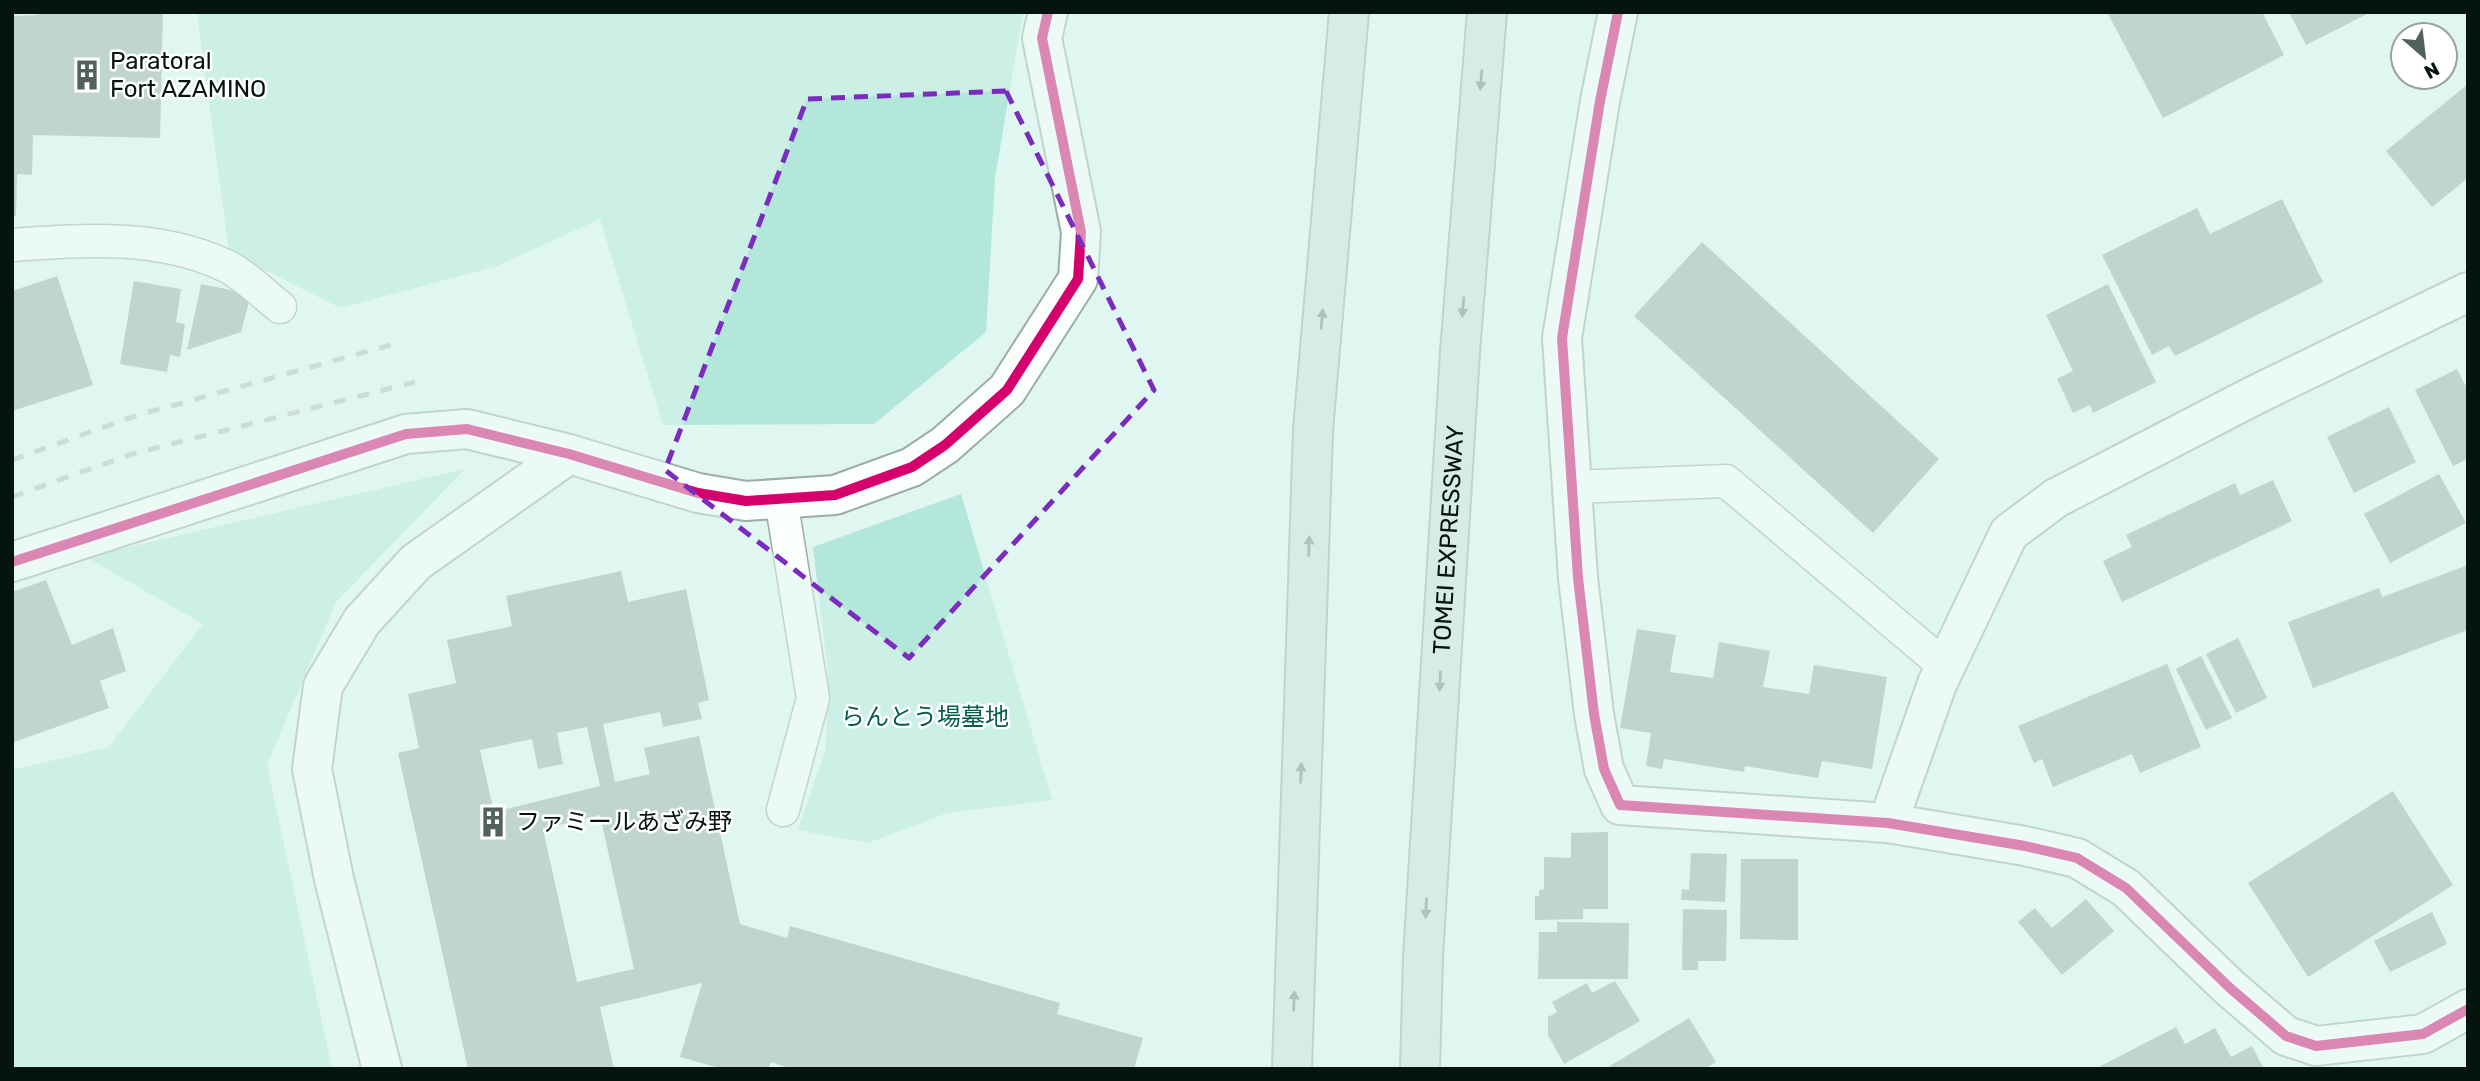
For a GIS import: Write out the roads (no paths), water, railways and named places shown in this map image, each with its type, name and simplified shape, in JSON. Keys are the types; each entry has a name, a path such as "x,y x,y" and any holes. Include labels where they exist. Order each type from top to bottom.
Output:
{"highway":[{"path":"1292,1069 1313,430 1349,12"},
{"name":"TOMEI EXPRESSWAY","path":"1420,1069 1424,943 1460,352 1487,12"}],"street":[{"path":"12,562 405,434 467,429 569,454 698,493 746,501 835,495 912,467 945,445 1007,390 1078,279 1081,232 1042,38 1048,12"},
{"path":"1618,12 1600,101 1562,338 1578,578 1594,714 1604,769 1620,805 1888,823 2025,846 2077,858 2126,888 2230,988 2286,1036 2316,1046 2423,1034 2468,1009"},
{"path":"1888,823 1937,684 2009,533 2056,498 2257,394 2468,292"},
{"path":"382,1069 334,878 313,769 323,686 362,621 416,562 569,454"}],"lane":[{"path":"12,246 102,240 170,246 225,266 280,307"},
{"path":"1572,487 1726,481 1946,667"},
{"path":"781,499 813,698 783,810"}],"railway":[{"path":"12,460 135,416 398,343"},
{"path":"12,497 132,454 415,382"}],"place":[{"name":"Paratoral Fort AZAMINO","path":"87,75"},
{"name":"ファミールあざみ野","path":"493,822"}],"park label":[{"name":"らんとう場墓地","path":"925,717"}]}
